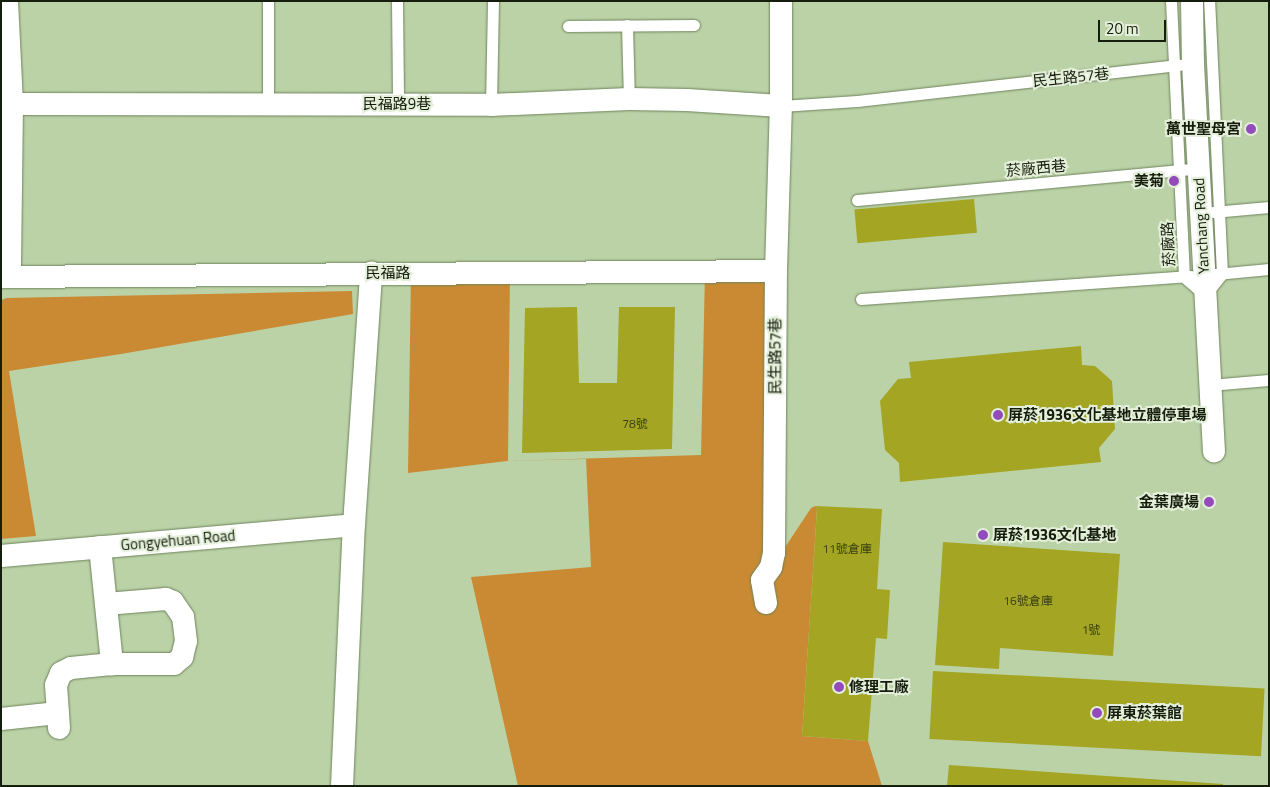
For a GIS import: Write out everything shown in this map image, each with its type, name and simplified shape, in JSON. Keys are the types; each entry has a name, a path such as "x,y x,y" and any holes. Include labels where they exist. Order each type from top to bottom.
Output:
{"street":[{"path":"6,277 12,104 7,1"},
{"name":"民生路57巷","path":"766,603 762,580 771,567 774,554 776,271 781,106 781,1"},
{"name":"Yanchang Road","path":"1192,1 1200,213 1214,451"},
{"name":"民福路9巷","path":"12,104 268,106 398,103 491,105 629,99 687,100 781,106"},
{"name":"民福路","path":"6,277 776,271"},
{"path":"342,786 354,525 372,273"},
{"name":"Gongyehuan Road","path":"1,556 354,525"},
{"path":"100,547 112,664"},
{"path":"1,720 58,720 56,685 61,674 81,666 174,664 182,657 186,641 183,617 173,602 166,599 106,604"}],"lane":[{"path":"268,1 268,106"},
{"path":"396,1 398,103"},
{"path":"491,105 493,1"},
{"path":"1171,1 1193,64"},
{"path":"1193,64 1209,1"},
{"path":"628,25 629,99"},
{"path":"568,26 694,25"},
{"name":"民生路57巷","path":"781,106 857,100 1193,64"},
{"name":"菸廠西巷","path":"857,200 1198,169"},
{"path":"1200,213 1269,207"},
{"path":"861,299 1204,280 1269,269"},
{"path":"1209,385 1269,380"}],"shaded area":[{"path":"705,271 776,271 772,567 811,508 815,506 817,509 802,736 868,741 882,786 518,786 471,577 591,567 586,459 512,461 701,455"},
{"path":"510,272 508,461 408,473 411,273"},
{"path":"352,291 353,314 121,354 9,371 36,536 1,539 1,300 7,298"}],"building":[{"path":"974,199 977,233 857,243 854,209"},
{"path":"577,307 579,383 617,383 619,307 675,307 672,449 522,453 525,308"},
{"name":"屏菸1936文化基地立體停車場","path":"1081,346 1082,365 1095,366 1112,381 1115,429 1099,448 1101,462 900,482 899,463 885,450 880,401 898,379 911,378 909,362"},
{"path":"815,506 882,509 877,589 890,590 887,639 876,638 868,741 802,736 817,509"},
{"path":"943,542 1120,554 1113,656 1000,648 999,669 935,665"},
{"name":"屏東菸葉館","path":"933,671 1265,688 1261,756 929,739"},
{"path":"949,765 1223,784 1223,786 947,786"}],"place":[{"name":"萬世聖母宮","path":"1251,129"},
{"name":"美菊","path":"1174,181"},
{"name":"屏菸1936文化基地立體停車場","path":"998,415"},
{"name":"金葉廣場","path":"1209,502"},
{"name":"屏菸1936文化基地","path":"983,535"},
{"name":"修理工廠","path":"839,687"},
{"name":"屏東菸葉館","path":"1097,713"}]}
